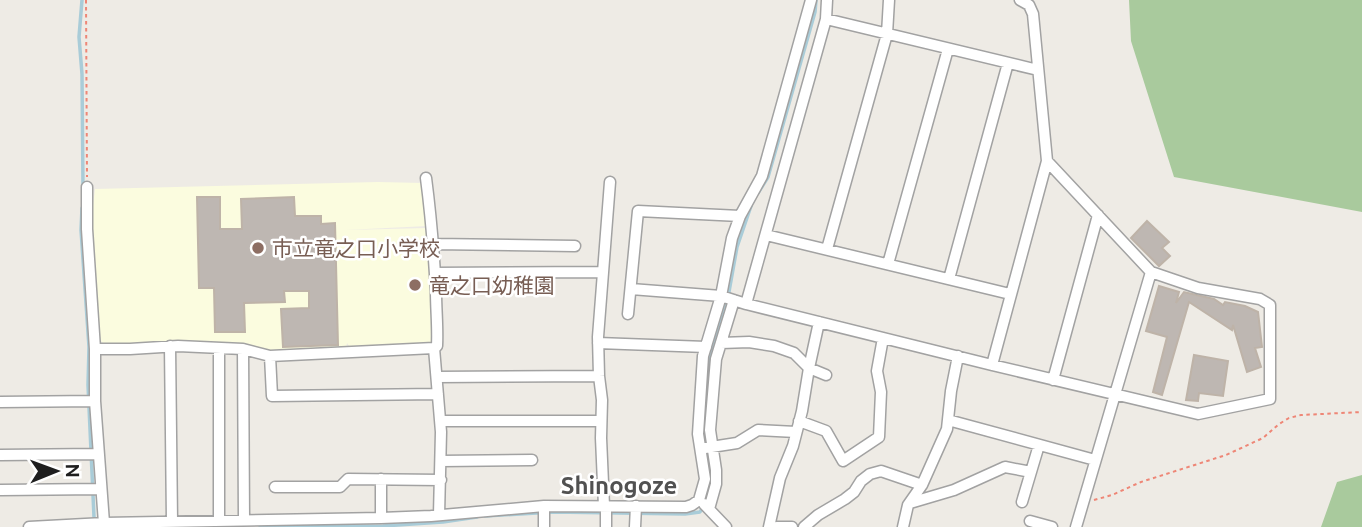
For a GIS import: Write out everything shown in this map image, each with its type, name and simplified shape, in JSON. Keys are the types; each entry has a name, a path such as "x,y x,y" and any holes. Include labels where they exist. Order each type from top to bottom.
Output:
{"street":[{"path":"704,505 716,484 716,470 706,448 699,421 703,355 721,296 732,238 740,216 762,176 811,0"},
{"path":"746,304 826,19 827,0"},
{"path":"827,250 887,34 889,0"},
{"path":"992,365 1047,161 1033,13 1029,5 1020,0"},
{"path":"826,19 1038,70"},
{"path":"888,264 948,49"},
{"path":"949,279 1008,63"},
{"path":"631,289 721,296 1198,414 1270,399 1270,305 1260,299 1198,288 1151,272 1047,161"},
{"path":"426,178 438,336 435,348 441,421 439,515"},
{"path":"606,513 598,343 610,182"},
{"path":"87,187 95,349 91,401 96,489 104,523"},
{"path":"628,314 638,211 740,216"},
{"path":"1053,380 1098,215"},
{"path":"766,235 1010,294"},
{"path":"433,244 575,246"},
{"path":"435,273 603,272"},
{"path":"1076,527 1151,272"},
{"path":"706,448 716,359 734,300"},
{"path":"769,527 780,478 798,427 819,322"},
{"path":"706,448 737,443 758,430 798,427 827,430 843,461 880,437 881,392 877,371 883,338"},
{"path":"721,343 750,342 774,346 794,353 809,368 826,374"},
{"path":"598,343 706,347"},
{"path":"95,349 170,346 243,349 270,356 435,348"},
{"path":"170,346 172,522"},
{"path":"219,348 219,521"},
{"path":"243,349 251,522"},
{"path":"270,356 272,396 438,394"},
{"path":"903,527 910,503 922,485 947,429 958,356"},
{"path":"437,377 599,376"},
{"path":"0,402 91,401"},
{"path":"948,420 1095,460"},
{"path":"441,421 601,421"},
{"path":"1022,502 1039,445"},
{"path":"0,455 94,454"},
{"path":"441,461 532,460"},
{"path":"910,503 954,489 1005,467 1031,472"},
{"path":"804,527 818,514 854,492 870,474 881,471 922,485"},
{"path":"275,487 340,487 348,479 441,480"},
{"path":"381,479 381,518"},
{"path":"0,490 96,489"},
{"path":"29,527 439,515 606,513 636,516 704,505"},
{"path":"704,505 726,527"},
{"path":"1030,521 1052,527"},
{"path":"777,527 792,527"}],"path":[{"path":"86,0 87,187"},
{"path":"1083,504 1226,455 1263,438 1289,418 1362,412"}],"shaded area":[{"path":"423,183 428,226 345,230 428,228 434,343 349,346 347,343 346,348 275,351 243,345 106,346 99,339 91,222 95,189"}],"green space":[{"path":"1129,0 1362,0 1362,212 1174,177 1131,41"},
{"path":"1362,475 1362,527 1321,527 1337,482"}],"building":[{"path":"197,197 220,197 220,229 242,229 241,199 294,197 295,216 321,216 321,224 335,223 338,345 283,347 281,309 309,308 309,291 284,291 285,302 244,303 245,332 215,332 214,288 199,288"},
{"path":"1147,221 1169,242 1162,248 1170,256 1159,266 1131,238"},
{"path":"1159,286 1179,292 1176,303 1184,292 1214,299 1223,305 1225,302 1245,306 1258,312 1262,347 1255,348 1261,367 1247,372 1233,325 1232,330 1189,302 1162,395 1153,392 1167,337 1146,331"},
{"path":"1194,355 1228,361 1223,396 1199,393 1198,401 1186,400"}],"waterway":[{"path":"82,0 79,37 83,187"},
{"path":"758,193 768,177 815,12 816,0"},
{"path":"710,464 705,424 709,357 727,303 737,247 751,206"},
{"path":"82,208 94,517"},
{"path":"485,516 553,512 685,514 700,512 704,505"},
{"path":"260,527 383,526 477,517"}],"place":[{"name":"市立竜之口小学校","path":"258,248"},
{"name":"竜之口幼稚園","path":"415,285"}],"district":[{"name":"Shinogoze","path":"619,485"}]}
